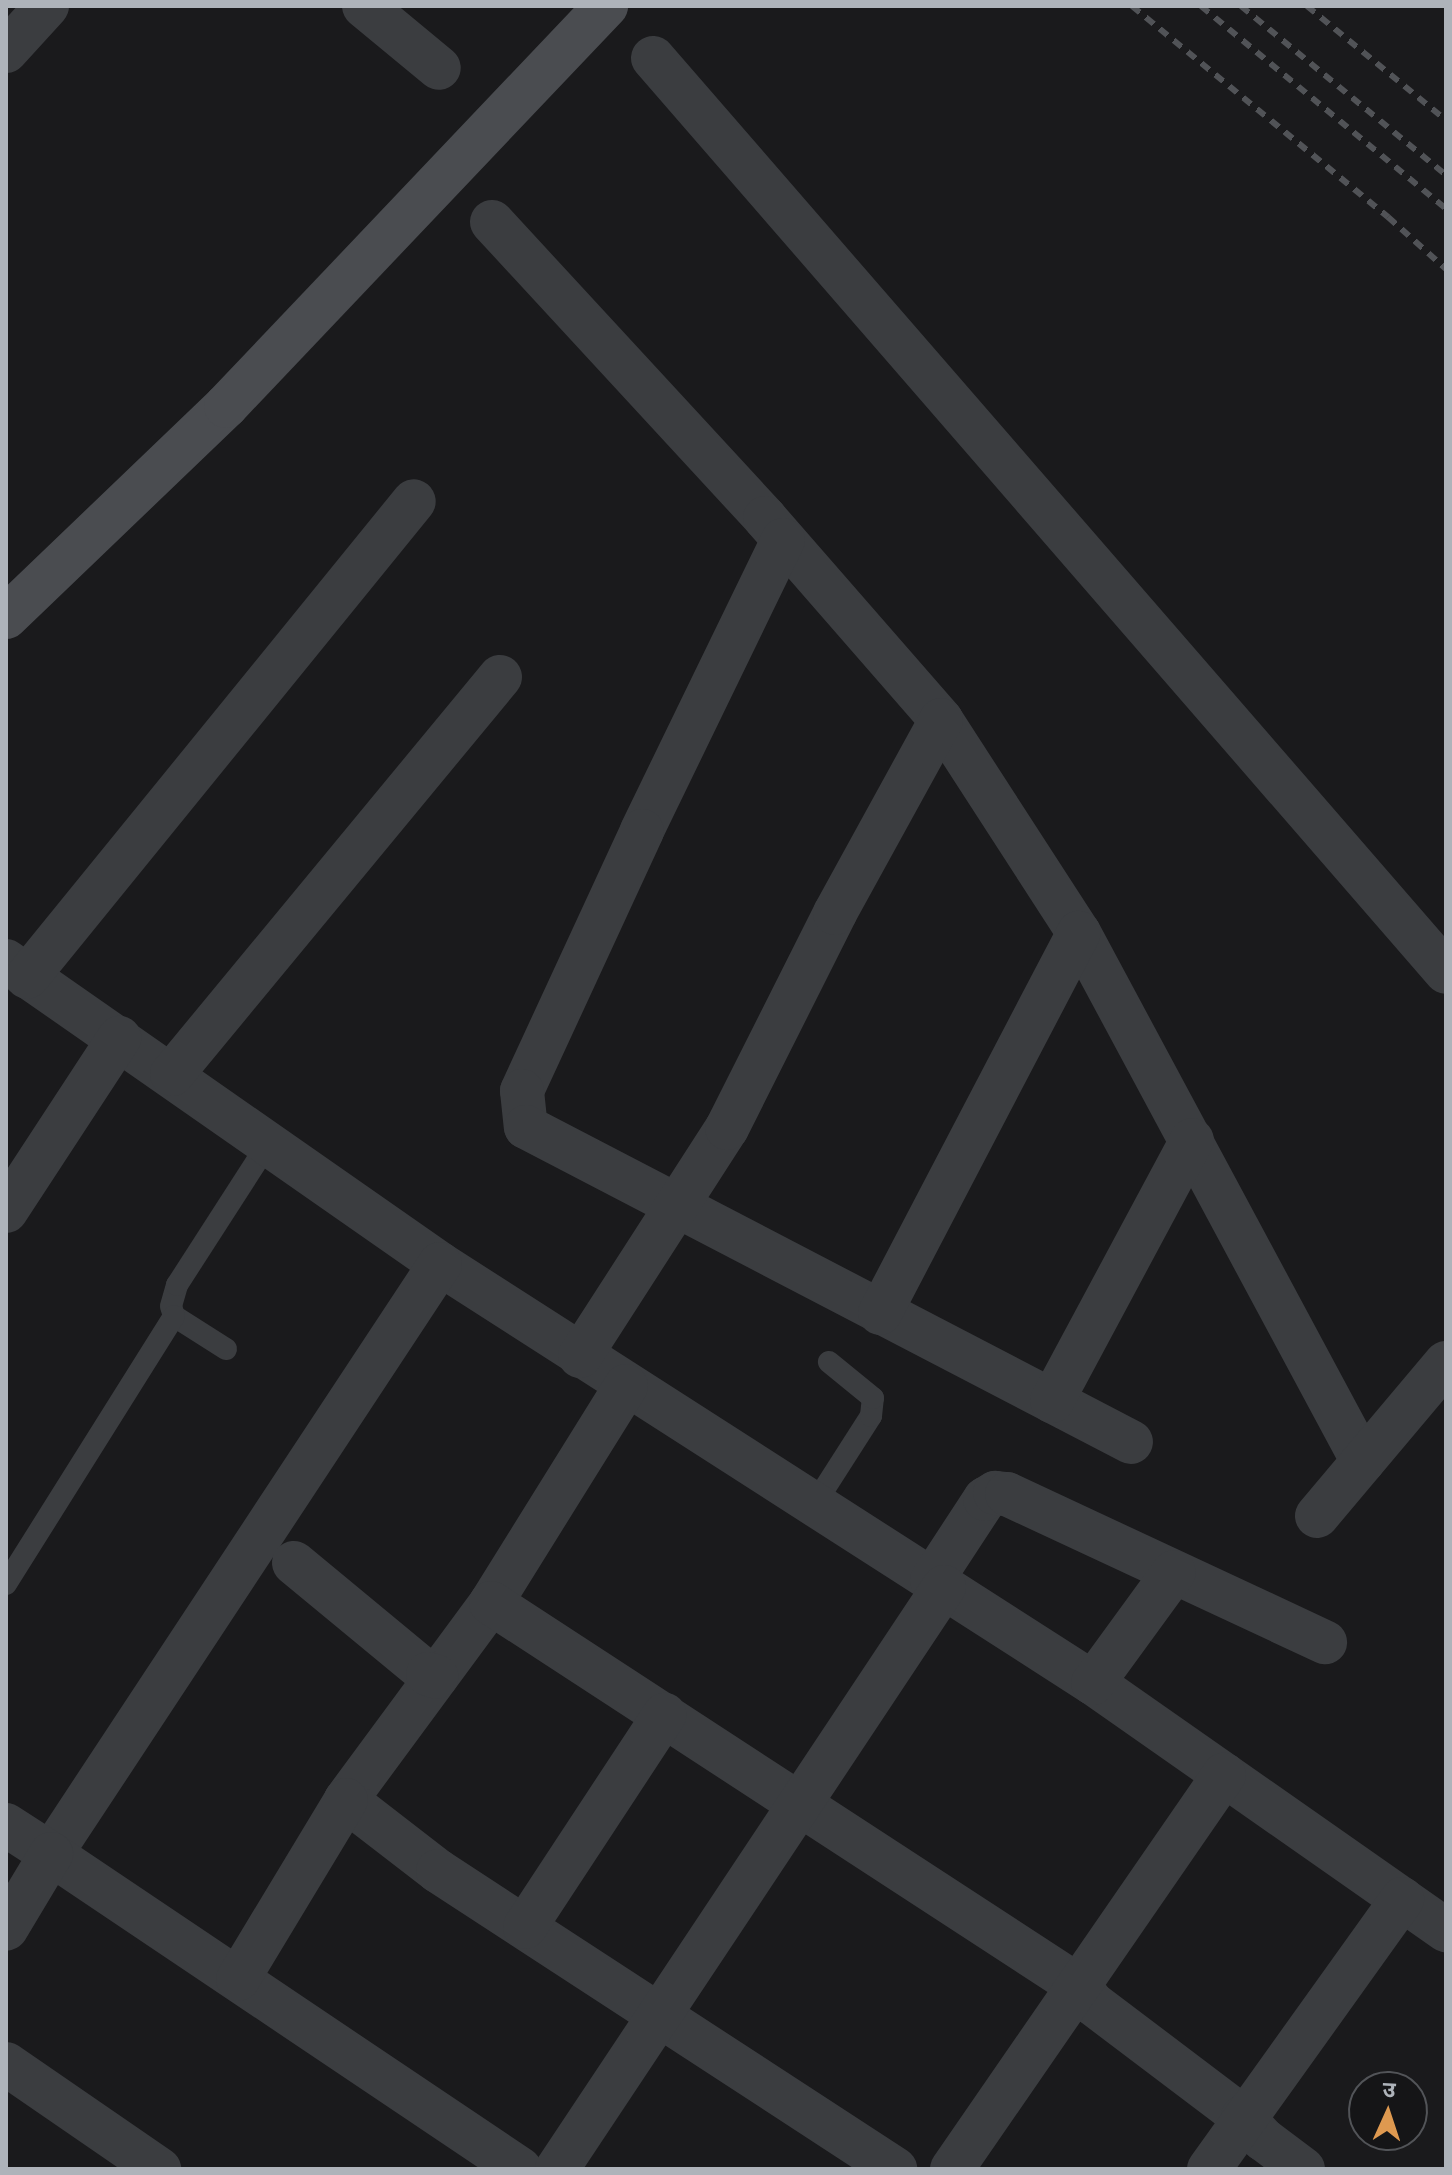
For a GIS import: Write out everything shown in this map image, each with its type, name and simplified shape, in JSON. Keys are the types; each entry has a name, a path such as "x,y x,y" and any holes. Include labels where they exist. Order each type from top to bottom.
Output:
{"street":[{"path":"6,51 47,6"},
{"path":"364,6 439,68"},
{"path":"6,617 226,406 606,6"},
{"path":"653,58 1446,972"},
{"path":"492,222 783,540 941,720 1079,933 1363,1462"},
{"path":"414,501 16,969 172,1074 440,1264 1093,1683 1446,1930"},
{"path":"783,540 642,831 522,1091 526,1127 1131,1442"},
{"path":"172,1074 500,677"},
{"path":"580,1356 727,1128 835,913 941,720"},
{"path":"880,1313 1079,933"},
{"path":"6,1211 119,1038"},
{"path":"1052,1401 1192,1140"},
{"path":"6,1929 51,1854 440,1264"},
{"path":"1317,1516 1446,1363"},
{"path":"238,1979 346,1800 491,1603 626,1386"},
{"path":"557,2169 800,1804 938,1584 985,1499 995,1493 1007,1494 1325,1642"},
{"path":"294,1563 428,1674 437,1677"},
{"path":"1093,1683 1174,1572"},
{"path":"491,1603 1080,1987 1092,2003 1243,2117 1263,2139 1303,2169"},
{"path":"525,1927 664,1715"},
{"path":"952,2169 1224,1775"},
{"path":"346,1800 438,1871 895,2169"},
{"path":"6,1825 520,2169"},
{"path":"1209,2169 1243,2117 1402,1899"},
{"path":"6,2064 159,2169"}],"lane":[{"path":"226,1349 174,1316 171,1306 177,1285 269,1142"},
{"path":"6,1584 174,1316"},
{"path":"814,1505 871,1416 873,1398 829,1362"}],"railway":[{"path":"1132,6 1388,217 1446,269"},
{"path":"1201,6 1446,209"},
{"path":"1241,6 1446,175"},
{"path":"1307,6 1446,120"}]}
